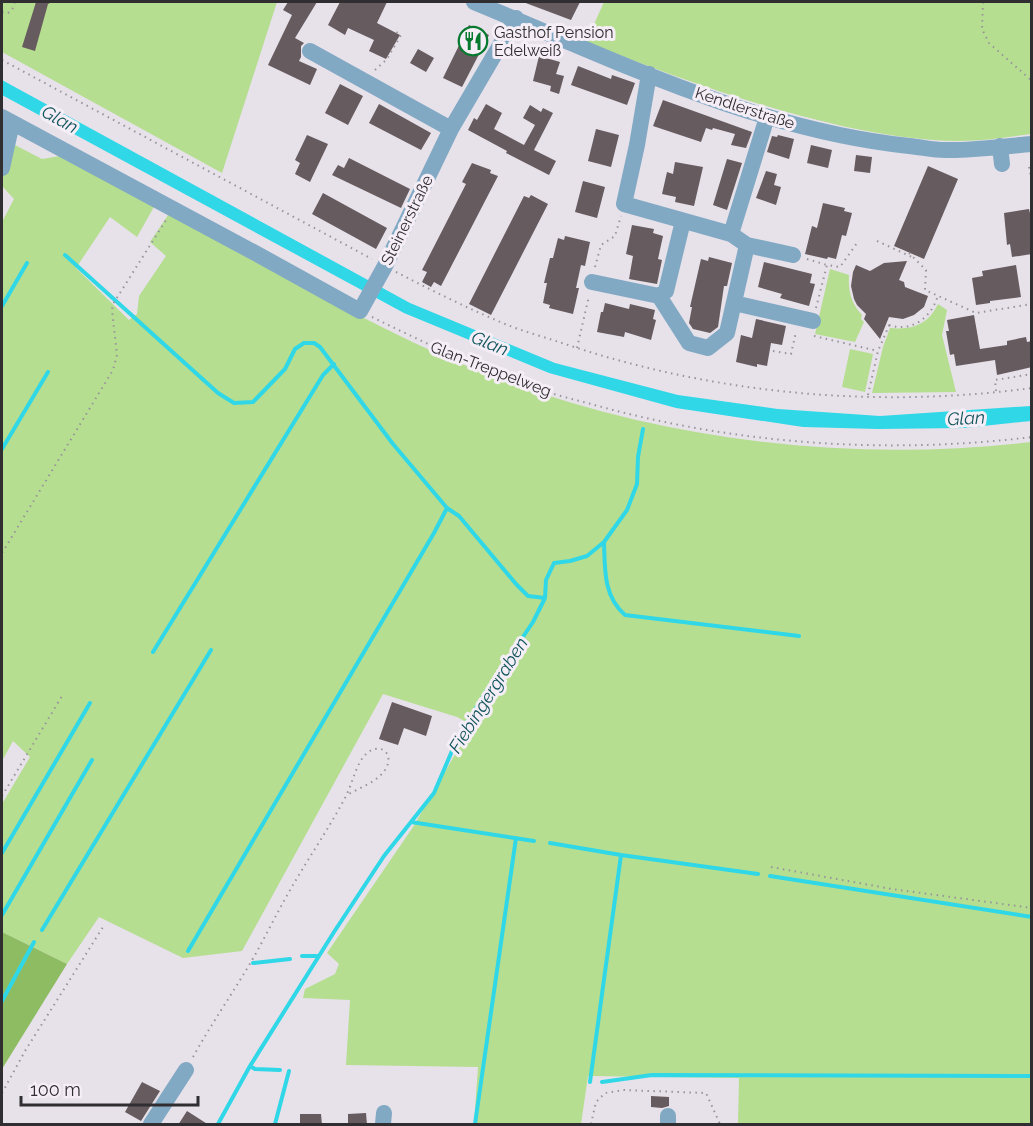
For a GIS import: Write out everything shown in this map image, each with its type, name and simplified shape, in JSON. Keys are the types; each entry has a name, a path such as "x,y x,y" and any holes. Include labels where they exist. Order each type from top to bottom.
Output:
{"street":[{"name":"Kendlerstraße","path":"474,2 709,98 810,129 882,143 943,150 1032,144"},
{"name":"Steinerstraße","path":"361,309 451,129 516,18"},
{"path":"310,51 451,129"},
{"path":"649,74 624,204 731,234 747,245 792,255"},
{"path":"731,234 767,117"},
{"path":"2,168 7,120 361,309"},
{"path":"1000,146 1002,164"},
{"path":"659,296 666,291 683,221"},
{"path":"592,282 659,296 688,343 708,348 727,333 747,245"},
{"path":"734,303 806,324"},
{"path":"151,1125 186,1070"}],"path":[{"path":"2,12 8,13 12,10 15,2"},
{"path":"983,2 982,29 988,43 1032,81"},
{"path":"374,70 387,59 401,34 393,30"},
{"path":"2,60 382,271 499,322 598,355 682,376 749,388 868,396 940,397 1032,388"},
{"path":"1029,167 1032,181"},
{"path":"2,553 116,363 113,304 172,210"},
{"path":"877,241 914,258"},
{"path":"792,255 840,267 856,243"},
{"path":"909,253 926,270 925,290 976,313 1032,304"},
{"path":"773,351 791,354 806,324 827,265"},
{"path":"1032,277 1032,290"},
{"path":"889,326 900,328 921,321 931,312 938,295"},
{"name":"Glan-Treppelweg","path":"361,309 445,353 535,388 631,415 684,426 738,435 874,445 974,443 1032,437"},
{"path":"868,396 878,351 891,321"},
{"path":"806,324 878,351"},
{"path":"997,392 995,380 1032,374"},
{"path":"2,795 62,696"},
{"path":"186,1070 347,795 360,760 367,751 375,748 382,749 387,754 388,761 385,770 347,795"},
{"path":"771,867 892,889 1032,908"},
{"path":"2,1093 24,1051 103,927"},
{"path":"591,1125 596,1102 605,1093 623,1090 706,1093 716,1111 720,1125"}],"green space":[{"path":"2,2 277,2 222,173 2,52"},
{"path":"604,2 1031,2 1031,134 968,141 915,138 842,126 744,99 680,78 586,42"},
{"path":"11,143 42,159 66,155 155,205 137,237 110,217 76,268 129,320 137,314 139,296 166,256 150,242 168,215 175,214 320,295 431,351 536,392 605,412 675,428 746,440 817,447 889,450 960,448 1031,442 1031,1124 738,1124 739,1078 588,1076 581,1124 474,1124 478,1067 346,1065 350,1000 303,998 305,989 335,974 339,964 327,953 413,827 472,725 457,717 383,694 242,951 183,958 99,917 67,964 2,932 2,804 30,757 13,741 2,761 2,222 14,199 2,186 2,174"},
{"path":"830,269 849,275 851,296 864,322 855,342 815,334"},
{"path":"938,304 947,310 942,335 956,392 872,393 890,328 918,325 929,317"},
{"path":"850,349 873,354 865,392 842,387"},
{"path":"2,932 67,964 2,1069"}],"water":[{"name":"Glan","path":"2,80 410,303 555,363 678,395 778,409 880,416 1031,406 1031,421 964,428 803,427 676,408 549,373 404,313 2,95"}],"building":[{"path":"36,2 52,2 48,4 35,51 22,47"},
{"path":"288,2 317,2 295,38 304,43 301,46 299,61 317,69 310,85 268,65 292,15 283,10"},
{"path":"340,2 387,2 377,23 400,35 386,59 369,51 374,40 348,28 345,35 328,25"},
{"path":"523,2 580,2 571,20"},
{"path":"469,25 489,35 462,87 443,78"},
{"path":"418,49 434,58 426,72 410,63"},
{"path":"539,56 560,62 556,74 564,76 559,94 550,91 551,86 533,81"},
{"path":"578,66 611,79 612,75 635,83 627,105 571,85"},
{"path":"340,84 363,96 348,125 325,113"},
{"path":"663,100 752,132 746,148 731,145 735,134 713,128 712,130 706,128 701,142 653,126"},
{"path":"379,104 431,133 421,150 369,123"},
{"path":"486,104 502,113 494,129 524,145 535,125 523,118 530,105 541,112 543,108 553,113 534,150 556,161 549,175 468,130 474,118 477,120"},
{"path":"596,129 619,135 611,167 588,161"},
{"path":"307,135 328,144 310,182 295,174 300,163 295,160"},
{"path":"778,135 794,139 789,159 767,152 772,136 777,137"},
{"path":"811,145 832,150 828,168 807,163"},
{"path":"856,155 872,157 870,173 854,171"},
{"path":"349,158 410,189 401,208 332,175 338,165 344,168"},
{"path":"727,159 742,163 727,210 713,205"},
{"path":"675,162 703,167 694,206 675,202 676,197 662,194 667,172 673,174"},
{"path":"472,163 491,170 490,173 498,176 441,286 434,282 431,287 422,282 427,272 422,270 466,184 462,182"},
{"path":"928,166 958,179 924,259 894,246"},
{"path":"766,171 777,174 774,185 781,187 776,205 756,198"},
{"path":"583,181 605,187 597,218 575,212"},
{"path":"323,193 387,228 376,249 312,214"},
{"path":"531,195 548,204 491,315 469,304 524,196 529,198"},
{"path":"823,203 845,208 844,211 852,213 846,236 842,235 836,259 805,254 812,226 817,228"},
{"path":"1029,209 1032,222 1032,254 1012,257 1010,244 1007,245 1004,213"},
{"path":"632,225 654,229 653,233 663,236 658,259 662,260 657,284 629,279 633,256 626,254"},
{"path":"565,236 590,242 585,266 581,265 573,314 549,308 550,305 543,303 547,283 544,283 550,258 553,258 558,238 564,240"},
{"path":"709,257 732,263 727,286 724,286 718,327 710,333 693,329 689,323 692,307 690,307 701,259 708,261"},
{"path":"907,261 899,280 904,282 905,287 928,296 924,307 914,315 903,319 889,317 880,339 864,319 866,314 854,299 851,286 853,272 856,265 870,271 884,263"},
{"path":"764,262 812,274 810,283 815,284 809,306 780,298 782,294 758,287"},
{"path":"1016,265 1021,297 976,305 972,278 983,276 982,271"},
{"path":"605,303 629,309 630,304 655,310 653,319 656,320 651,340 625,332 624,337 597,332"},
{"path":"974,315 980,349 1007,345 1007,341 1026,337 1027,342 1032,341 1032,367 997,375 995,360 956,366 954,354 950,355 946,331 949,331 947,320"},
{"path":"756,319 786,326 782,345 771,343 767,366 757,364 757,367 736,362 741,335 752,338"},
{"path":"392,702 432,716 426,736 404,728 398,745 379,739"},
{"path":"142,1082 160,1091 141,1121 125,1112"},
{"path":"651,1096 669,1097 669,1106 651,1107"},
{"path":"187,1111 209,1125 178,1125"},
{"path":"366,1113 367,1125 348,1125 348,1114"},
{"path":"300,1114 321,1114 322,1125 300,1125"}],"waterway":[{"path":"65,255 218,393 234,403 253,402 285,369 295,349 304,343 314,343 320,347 393,444 447,508 459,516 528,596 545,598"},
{"path":"2,306 27,263"},
{"path":"153,652 323,375 334,364"},
{"path":"2,449 48,372"},
{"name":"Fiebingergraben","path":"218,1124 250,1066 334,932 384,856 434,793 458,737 533,622 545,598 546,580 554,563 587,556 604,542 627,510 637,484 638,457 643,429"},
{"path":"188,951 447,508"},
{"path":"604,542 605,572 609,591 618,608 625,615 799,636"},
{"path":"42,930 211,650"},
{"path":"2,853 90,703"},
{"path":"2,915 92,760"},
{"path":"411,822 534,841"},
{"path":"475,1124 516,838"},
{"path":"550,843 758,874"},
{"path":"590,1082 621,855"},
{"path":"770,876 1032,917"},
{"path":"2,1001 34,942"},
{"path":"302,956 319,956"},
{"path":"253,963 290,959"},
{"path":"250,1066 255,1069 280,1070"},
{"path":"275,1124 289,1071"},
{"path":"602,1082 652,1075 1032,1076"}],"place":[{"name":"Gasthof Pension Edelweiß","path":"473,41"}]}
